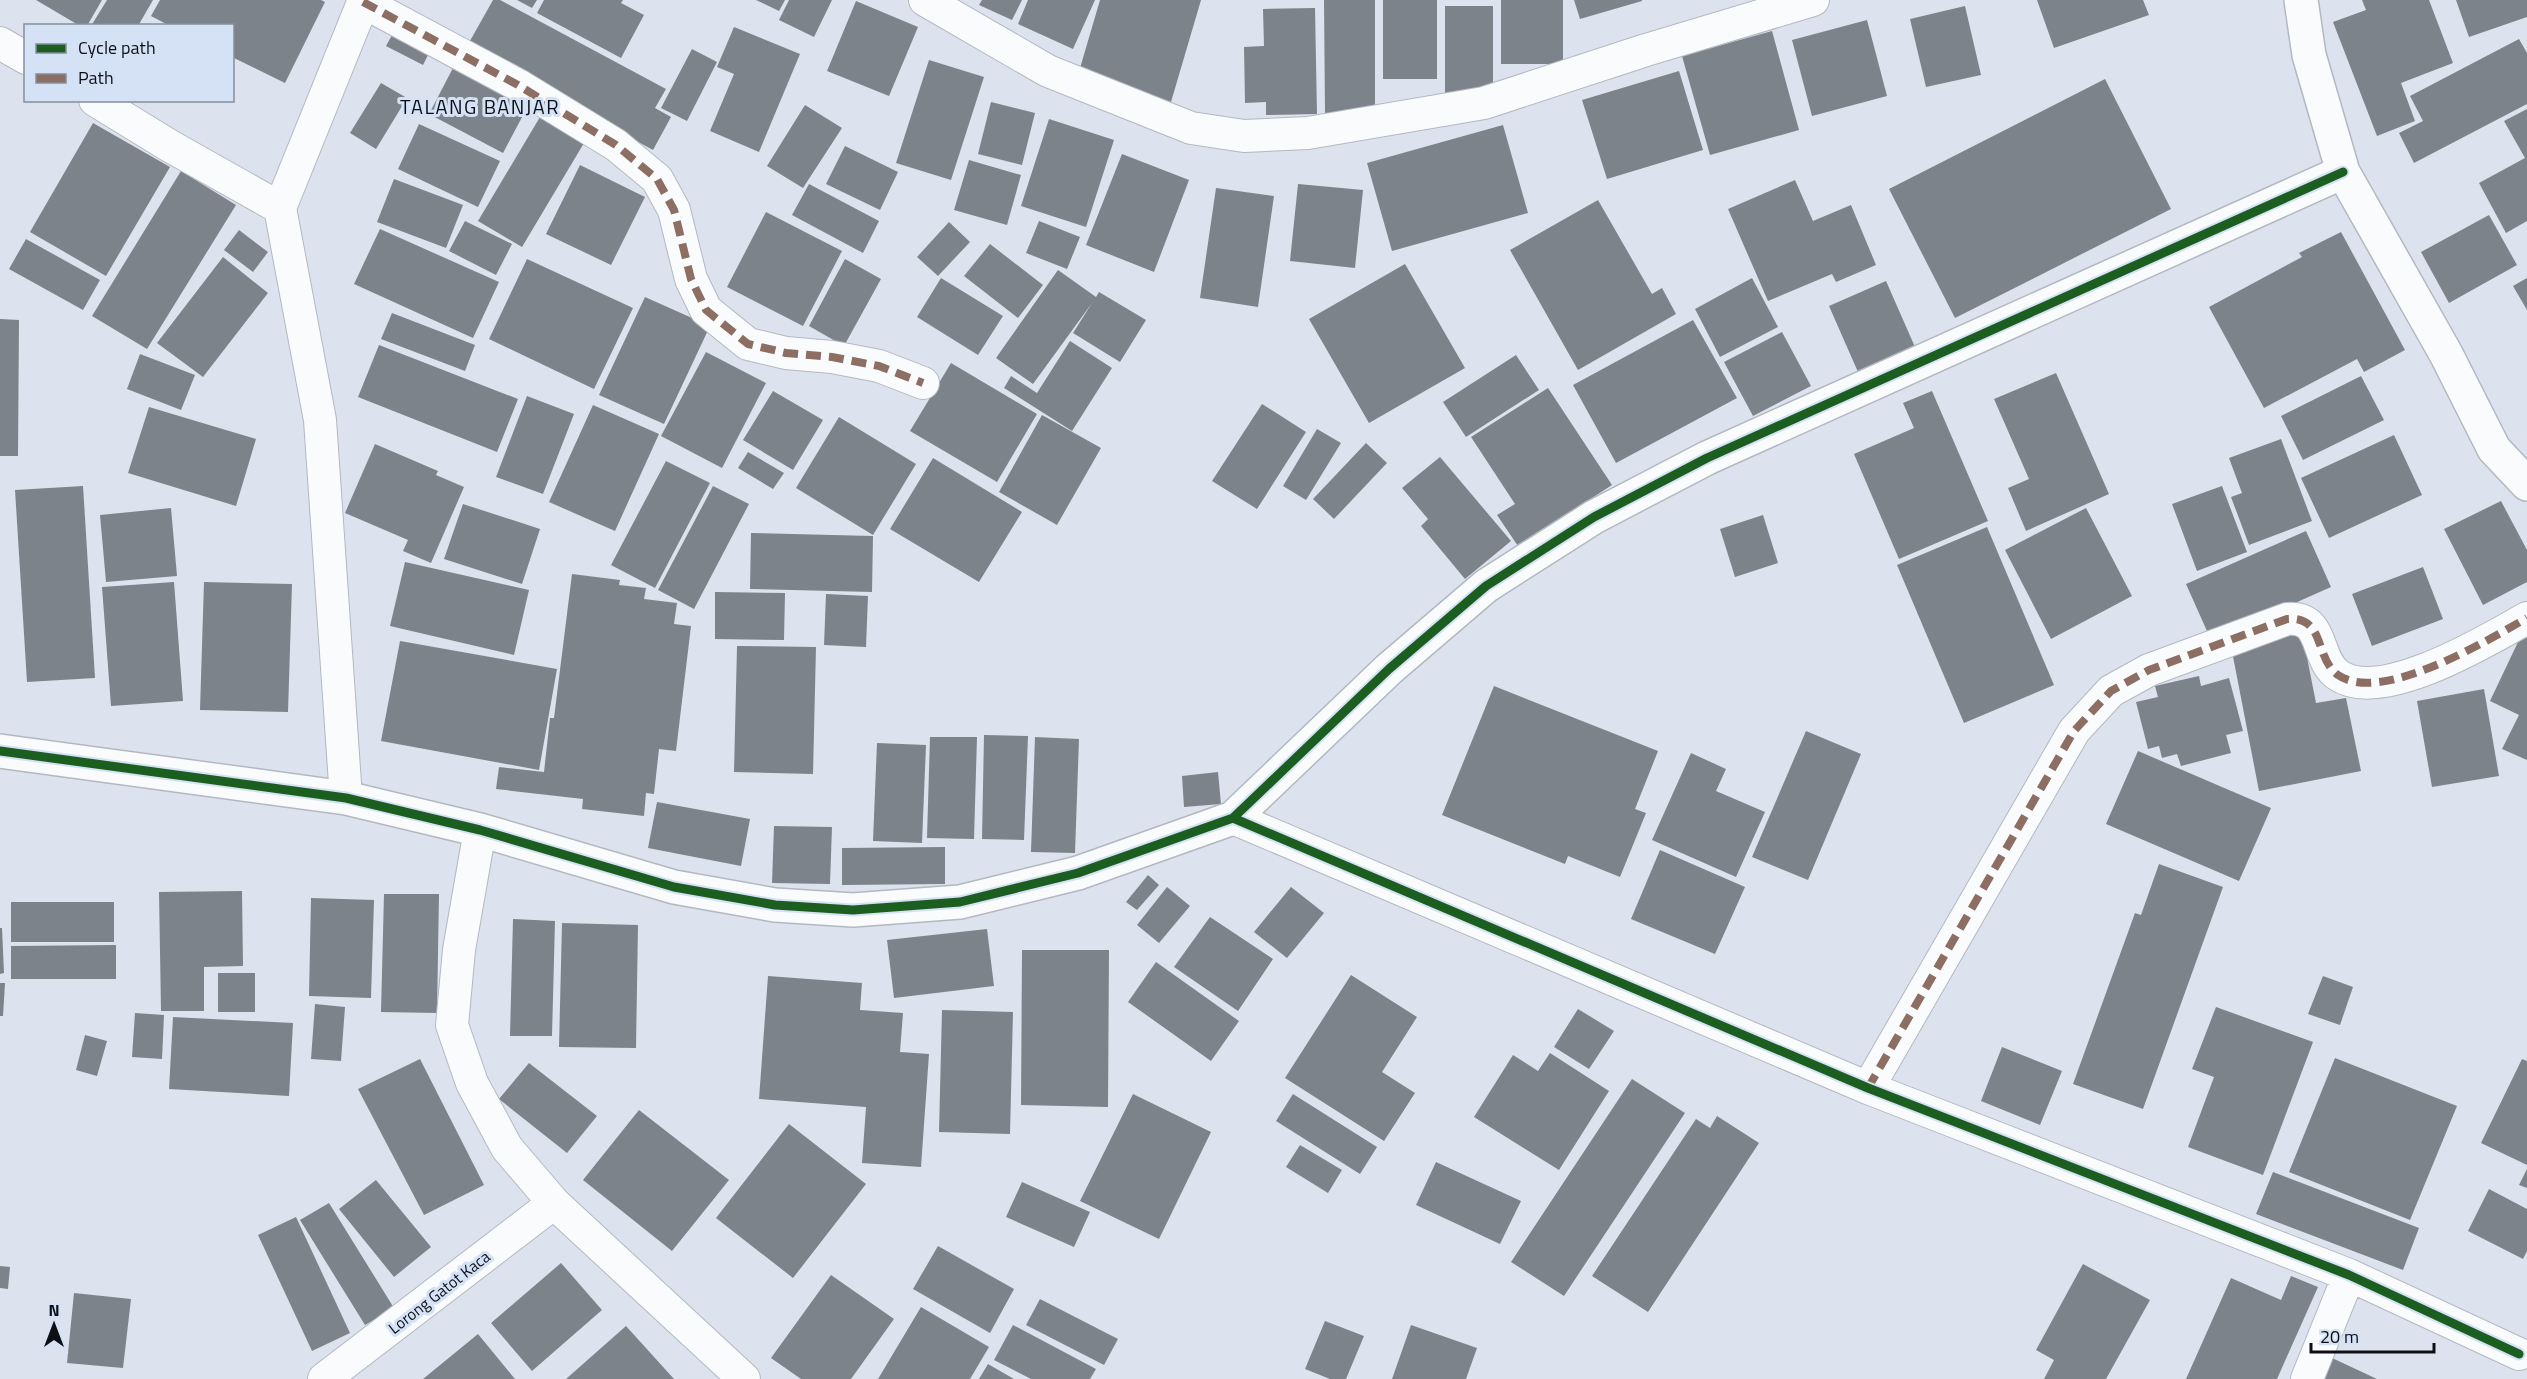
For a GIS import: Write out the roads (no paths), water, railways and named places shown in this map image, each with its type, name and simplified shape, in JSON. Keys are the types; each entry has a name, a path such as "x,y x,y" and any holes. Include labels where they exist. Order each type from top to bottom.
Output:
{"street":[{"path":"925,0 1048,70 1191,128 1244,135 1308,134 1484,103 1646,50 1814,0"},
{"path":"2301,0 2309,55 2343,172 2446,354 2494,449 2527,484"},
{"path":"346,798 320,420 280,208 363,1 518,85 616,145 657,179 674,210 691,279 706,310 748,344 786,353 832,357 879,366 923,382"},
{"path":"0,43 24,57"},
{"path":"98,102 170,146 280,208"},
{"path":"0,751 346,798 480,830 674,887 775,905 854,910 960,902 1067,876 1233,818 1389,669 1485,586 1594,517 1707,458 2343,172"},
{"path":"1868,1088 2074,731 2111,691 2149,670 2287,619 2297,618 2311,626 2316,632 2325,661 2339,676 2357,682 2388,682 2451,660 2527,618"},
{"path":"1233,818 1868,1088 2349,1275 2518,1357"},
{"path":"480,830 459,950 452,1025 472,1083 507,1148 554,1203 744,1379"},
{"name":"Lorong Gatot Kaca","path":"324,1379 554,1203"},
{"path":"2307,1379 2349,1275"}],"district":[{"name":"TALANG BANJAR","path":"480,106"}]}
